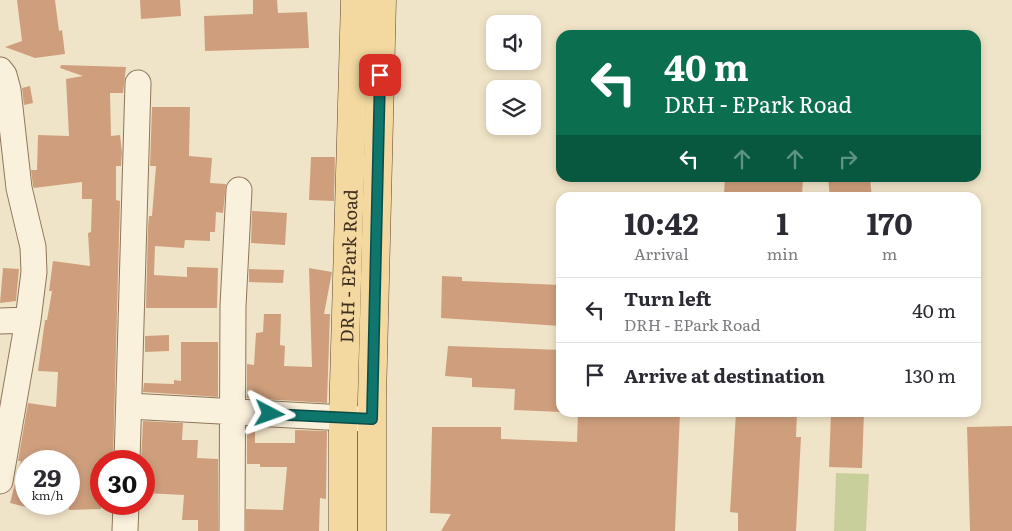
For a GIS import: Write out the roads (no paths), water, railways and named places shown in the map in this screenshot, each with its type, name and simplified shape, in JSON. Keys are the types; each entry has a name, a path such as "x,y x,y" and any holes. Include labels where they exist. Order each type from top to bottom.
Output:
{"main road":[{"name":"DRH - EPark Road","path":"343,531 343,419 355,0"},
{"name":"DRH - EPark Road","path":"372,531 372,419 382,0"}],"street":[{"path":"0,70 4,75 8,90 10,188 33,247 34,272 28,320 3,444 0,481"},
{"path":"127,450 138,83"},
{"path":"232,531 234,306 240,190"},
{"path":"0,321 28,320"},
{"path":"129,406 343,419 372,419"},
{"path":"125,531 126,515"}]}
